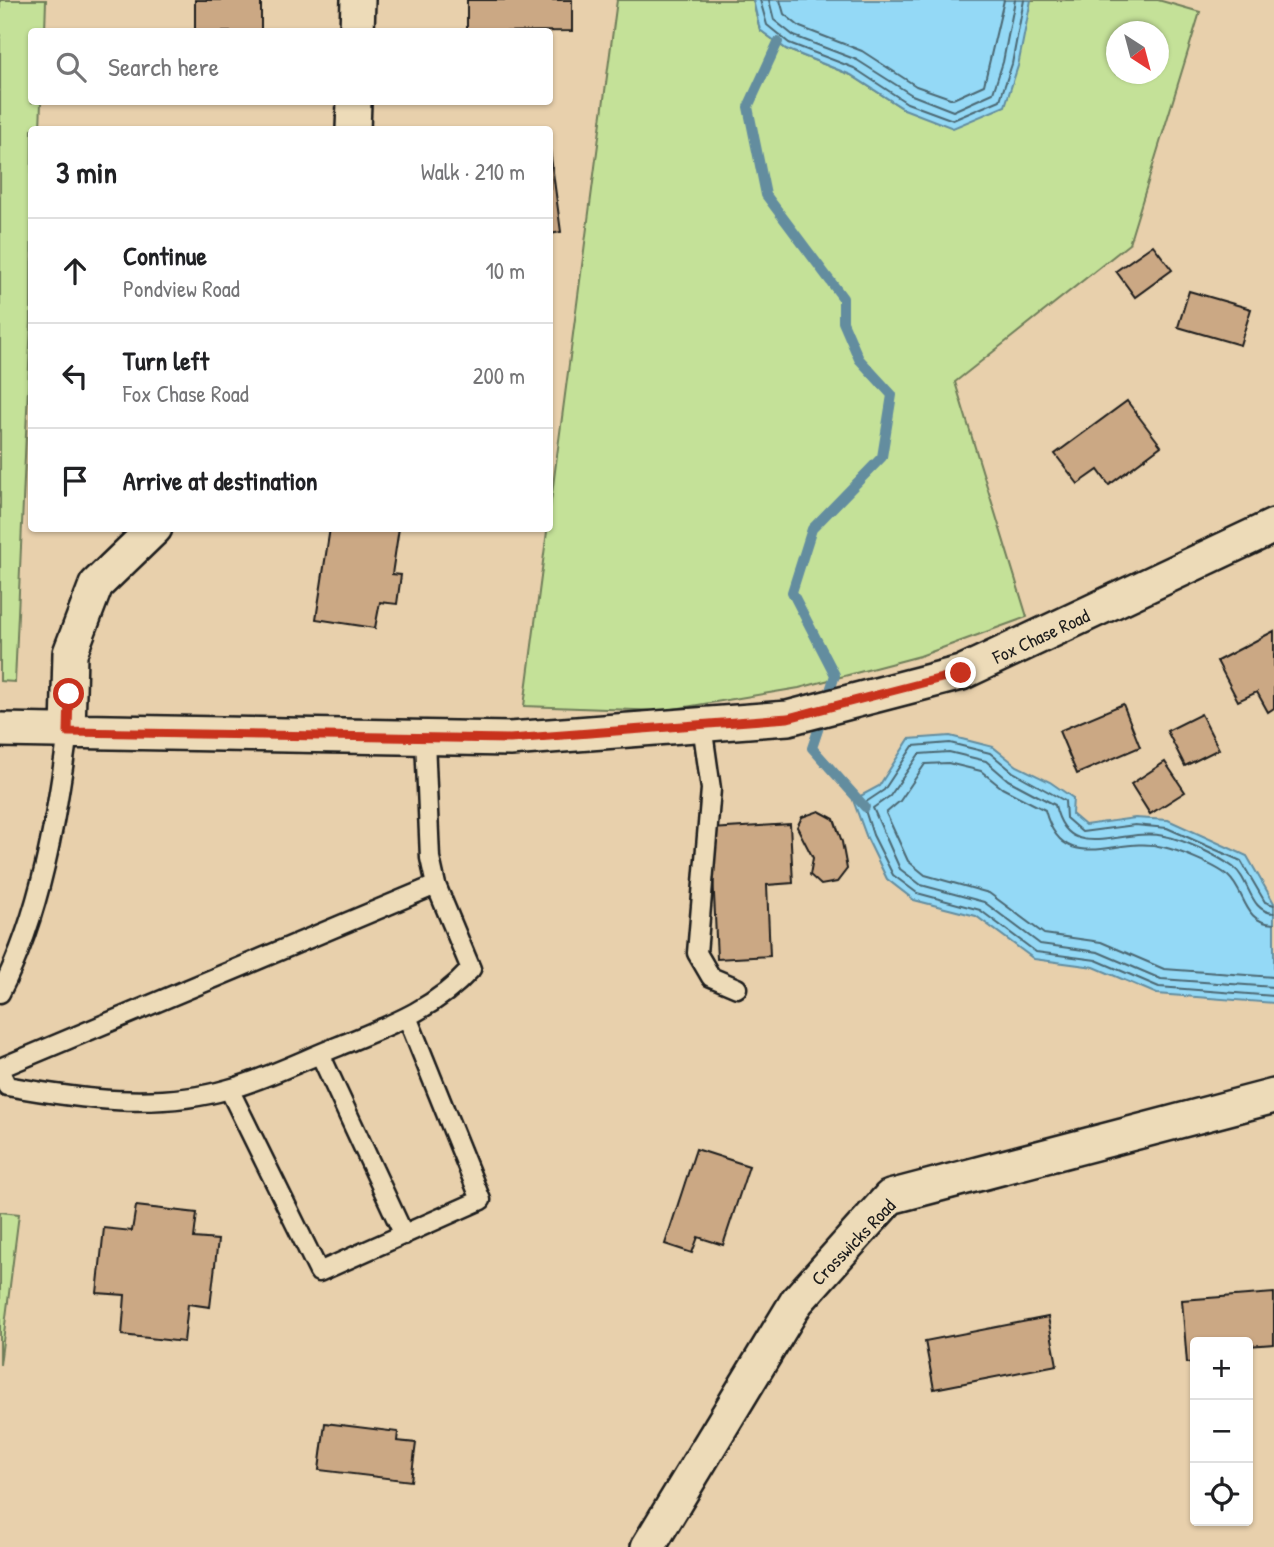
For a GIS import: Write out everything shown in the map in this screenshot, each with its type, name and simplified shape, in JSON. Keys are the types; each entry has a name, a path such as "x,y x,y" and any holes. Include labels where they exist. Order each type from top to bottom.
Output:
{"street":[{"path":"357,28 358,0"},
{"path":"353,126 354,105"},
{"name":"Fox Chase Road","path":"0,730 425,740 510,739 788,718 961,673 1274,526"},
{"path":"68,732 70,653 96,585 151,532"},
{"name":"Crosswicks Road","path":"648,1547 797,1300 890,1197 1274,1096"}],"lane":[{"path":"702,725 711,789 697,953 711,977 737,988"},
{"path":"0,993 17,961 39,890 60,791 68,732"},
{"path":"425,740 429,858 436,885 471,970 450,992 408,1019 229,1089 164,1099 80,1099 7,1086 0,1070 436,885"},
{"path":"229,1089 319,1272 481,1200 408,1019"},
{"path":"320,1054 404,1235"}],"green space":[{"path":"0,0 46,0 45,28 28,28 28,105 41,105 40,126 28,126 28,389 15,682 0,681"},
{"path":"617,0 753,0 760,30 786,49 851,75 904,109 1030,0 1158,0 1200,12 1129,244 955,382 1027,617 920,656 799,688 662,711 524,706 547,532 553,532 553,486"},
{"path":"0,1212 19,1214 0,1365"}],"water":[{"path":"753,0 1031,0 1018,66 1005,106 953,128 904,109 851,75 786,49 760,30"},
{"path":"950,736 993,747 1017,766 1050,782 1073,798 1072,814 1085,825 1135,818 1168,820 1247,856 1274,903 1274,1003 1157,994 1094,967 1034,959 976,916 914,900 887,879 867,838 853,800 879,786 909,739"}],"building":[{"path":"195,0 261,0 261,28 195,28"},
{"path":"467,0 572,0 572,31 553,31 553,28 467,28"},
{"path":"553,172 561,232 553,233"},
{"path":"1153,245 1172,270 1135,297 1116,271"},
{"path":"1189,291 1251,309 1240,345 1178,327"},
{"path":"1127,401 1161,446 1109,485 1098,470 1078,484 1055,454"},
{"path":"329,532 398,532 392,574 401,575 397,604 380,602 375,628 316,619"},
{"path":"1274,631 1274,708 1268,712 1257,692 1238,701 1217,661"},
{"path":"1123,704 1140,747 1077,774 1059,731"},
{"path":"1201,714 1219,749 1185,766 1167,731"},
{"path":"1165,762 1185,792 1150,814 1131,784"},
{"path":"819,811 834,819 847,869 837,882 821,885 810,875 813,858 797,827 802,817"},
{"path":"790,824 793,883 767,885 770,956 717,959 711,829"},
{"path":"696,1149 749,1166 723,1245 698,1237 692,1253 665,1244"},
{"path":"136,1206 197,1213 194,1238 218,1240 210,1307 188,1304 184,1342 122,1335 125,1295 97,1293 104,1228 132,1231"},
{"path":"1274,1293 1274,1344 1253,1346 1253,1337 1190,1337 1190,1363 1187,1363 1182,1300"},
{"path":"1048,1317 1057,1365 934,1389 925,1341"},
{"path":"325,1423 398,1432 397,1441 416,1443 411,1481 319,1470"}],"waterway":[{"path":"778,42 748,107 766,195 843,298 843,322 859,359 892,395 882,457 812,529 792,592 835,675 827,700"},
{"path":"823,715 812,748 865,807"}],"route":[{"path":"69,694 68,732 425,740 510,739 788,718 961,673"}]}
